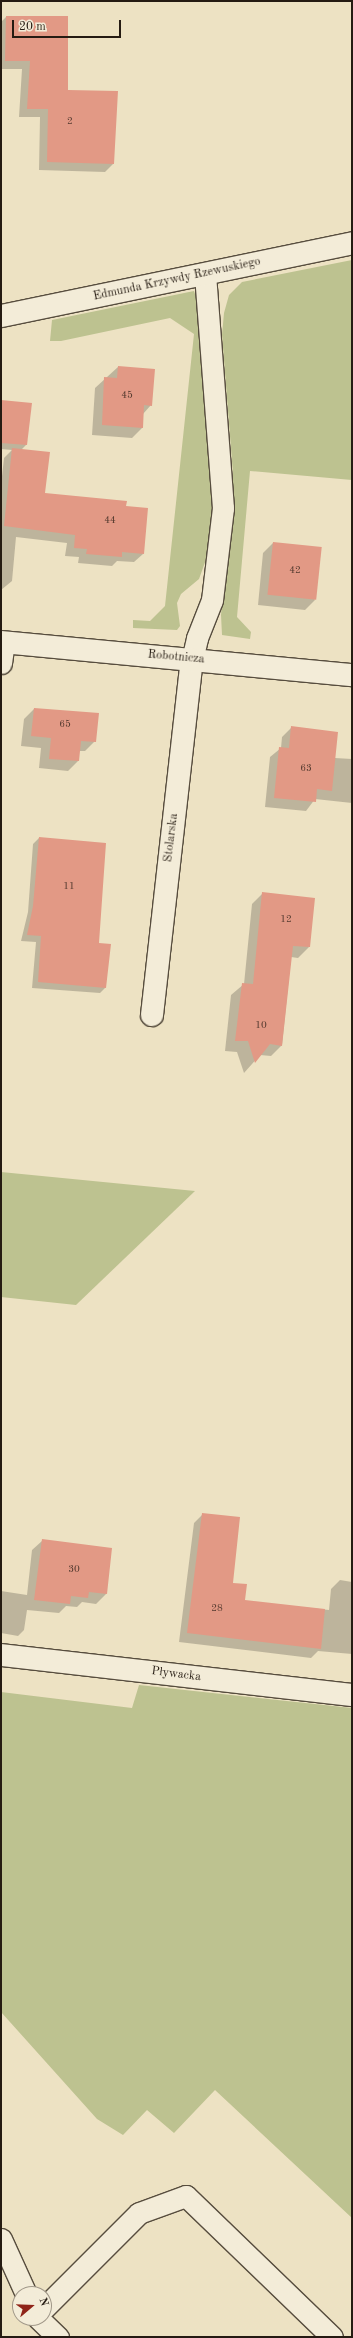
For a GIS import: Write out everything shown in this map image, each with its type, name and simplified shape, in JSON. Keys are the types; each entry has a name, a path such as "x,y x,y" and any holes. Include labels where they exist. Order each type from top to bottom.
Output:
{"street":[{"name":"Edmunda Krzywdy Rzewuskiego","path":"1,316 352,243"},
{"name":"Robotnicza","path":"2,642 352,675"},
{"name":"Stolarska","path":"152,1015 192,660"},
{"name":"Pływacka","path":"1,1655 352,1695"}],"lane":[{"path":"192,660 197,638 212,600 223,508 205,274"},
{"path":"1,663 2,642"},
{"path":"52,2300 139,2213 186,2196 332,2337"},
{"path":"1,2240 22,2286"},
{"path":"46,2326 58,2337"}],"green space":[{"path":"352,260 352,480 250,471 237,617 251,632 250,639 222,635 221,615 233,474 222,335 224,313 229,295 242,282"},
{"path":"194,291 200,309 200,353 212,472 213,512 208,554 199,579 181,594 177,603 180,626 177,630 133,628 133,620 150,621 165,606 194,334 170,318 61,341 50,341 52,320"},
{"path":"1,1172 195,1191 76,1305 1,1297"},
{"path":"139,1685 352,1708 352,2218 215,2090 174,2133 147,2110 123,2135 97,2119 1,2012 1,1692 132,1708"}],"building":[{"path":"6,16 68,16 68,90 118,91 114,164 47,162 48,109 27,109 30,61 5,61"},
{"path":"118,366 155,369 152,406 144,405 143,428 102,425 104,377 117,378"},
{"path":"1,400 32,403 27,445 1,443"},
{"path":"12,448 50,452 45,493 127,501 126,506 148,508 144,554 122,552 122,557 86,554 87,549 74,548 75,535 4,526"},
{"path":"273,542 322,547 316,600 267,595"},
{"path":"34,708 99,713 96,742 81,741 79,761 49,759 51,738 31,736"},
{"path":"291,726 338,732 332,791 317,789 316,802 274,798 279,747 289,748"},
{"path":"39,837 106,843 99,943 111,944 106,988 38,982 41,936 27,935 33,906"},
{"path":"262,892 315,898 310,947 293,946 282,1046 270,1044 255,1063 248,1041 235,1041 242,983 253,984"},
{"path":"202,1513 240,1517 233,1583 247,1584 245,1600 325,1609 321,1649 187,1633"},
{"path":"42,1539 112,1548 107,1594 89,1592 88,1598 71,1596 70,1604 34,1600"}]}
